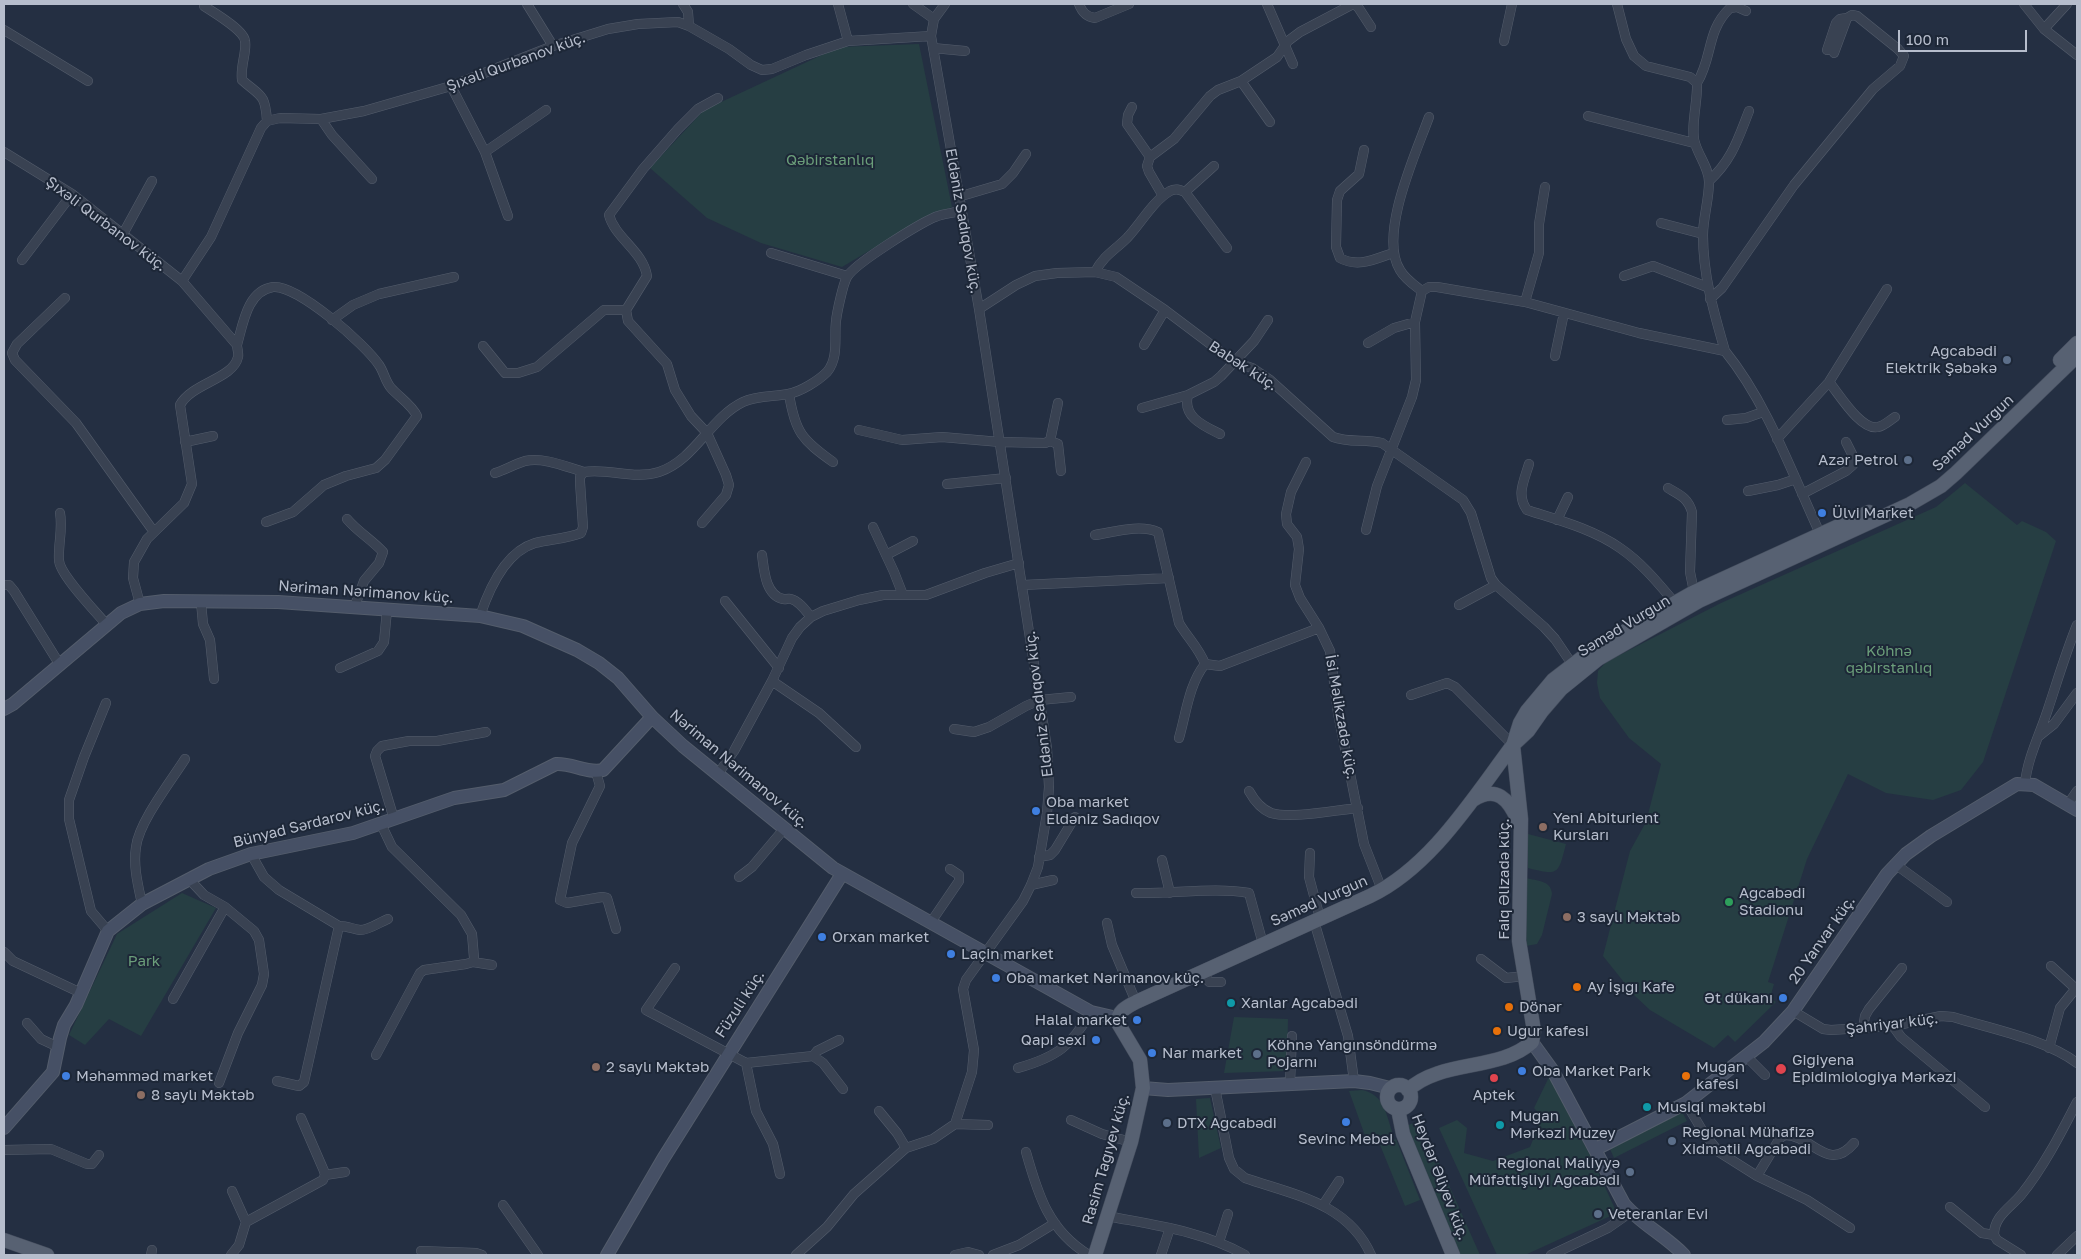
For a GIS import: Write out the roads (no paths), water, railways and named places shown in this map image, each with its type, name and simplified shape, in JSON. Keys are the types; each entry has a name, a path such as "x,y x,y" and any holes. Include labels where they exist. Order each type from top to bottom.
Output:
{"main road":[{"name":"Səməd Vurğun","path":"1117,1018 1120,1012 1136,1002 1382,890 1407,872 1436,844 1513,745 1528,731 1562,689 1598,659 1699,601 1906,495 1943,473 2070,358 2077,343"},
{"name":"Səməd Vurğun","path":"1513,745 1520,723 1527,711 1553,680 1592,650 1694,592 1822,539"},
{"name":"Faiq Əlizadə küç.","path":"1513,745 1521,832 1519,941 1534,1031 1532,1042"},
{"path":"1470,801 1487,793 1502,797 1513,808 1521,832"},
{"name":"Rasim Tağıyev küç.","path":"1094,1255 1131,1142 1143,1088 1140,1060 1118,1023 1117,1018"},
{"path":"1408,1090 1426,1077 1513,1054 1532,1042"},
{"path":"1401,1085 1408,1090 1411,1096 1406,1107 1398,1109 1390,1106 1386,1099 1390,1088 1401,1085"},
{"name":"Heydər Əliyev küç.","path":"1398,1109 1403,1134 1452,1255"},
{"path":"4,1240 48,1255"}],"street":[{"path":"527,4 554,46"},
{"path":"682,4 688,12 689,26"},
{"path":"838,4 848,41"},
{"path":"913,4 934,19"},
{"name":"Eldəniz Sadıqov küç.","path":"944,4 934,19 931,36 932,48 979,309 1023,585 1047,748 1049,787 1047,813 1039,857 1031,885 1023,901 966,980 963,989 974,1050 972,1072 955,1124"},
{"path":"1079,4 1082,11 1089,18 1094,18 1129,4"},
{"path":"1267,4 1293,64"},
{"path":"1163,196 1147,166 1150,157 1174,139 1210,96 1218,90 1241,81 1277,57 1285,45 1300,32 1341,9 1353,4 1358,7 1371,27"},
{"path":"1504,41 1512,4"},
{"path":"1617,4 1626,39 1634,56 1646,66 1690,77 1697,83"},
{"path":"2024,4 2044,29 2077,55"},
{"path":"2044,29 2067,4"},
{"path":"204,6 241,32 245,40 241,70 242,80 262,95 266,102 267,120"},
{"path":"1746,11 1737,7 1730,8 1723,14 1713,32 1705,66 1697,83 1698,94 1694,143 1704,160 1710,182 1703,234 1707,287 1725,351 1744,376 1763,412 1796,479 1822,539"},
{"path":"1710,299 1722,288 1794,185 1874,88 1900,66 1904,56 1898,49 1856,16 1852,15 1848,18 1831,52"},
{"name":"Şıxəli Qurbanov küç.","path":"182,281 211,237 261,128 267,120 280,118 321,119 364,111 451,86 554,46 608,29 638,24 678,22 689,26 762,70 772,69 848,41 931,36"},
{"path":"4,30 88,81"},
{"path":"932,48 965,51"},
{"path":"1241,81 1270,122"},
{"path":"451,86 485,152 508,216"},
{"path":"702,524 726,495 729,485 726,475 707,433 691,416 675,390 667,364 628,321 626,310 647,276 641,260 611,224 609,215 643,169 678,129 698,109 718,98"},
{"path":"1132,108 1128,115 1127,124 1150,157"},
{"path":"485,152 546,110"},
{"path":"1710,182 1723,168 1731,155 1749,111"},
{"path":"1422,291 1408,281 1399,270 1393,253 1392,237 1402,192 1429,116"},
{"path":"1588,116 1694,143"},
{"path":"321,119 332,135 372,179"},
{"path":"1364,150 1359,174 1340,191 1337,200 1336,246 1340,258 1360,264 1393,253"},
{"name":"Şıxəli Qurbanov küç.","path":"4,152 72,194 182,281 237,345"},
{"path":"958,197 1002,184 1013,173 1026,154"},
{"path":"1185,192 1214,166"},
{"path":"122,234 152,181"},
{"path":"1525,302 1539,253 1539,224 1545,187"},
{"path":"1095,272 1108,253 1126,239 1163,196 1172,190 1179,189 1185,192 1227,248"},
{"path":"22,260 72,194"},
{"path":"495,474 525,462 536,460 584,472 638,475 660,471 685,455 727,412 744,401 764,396 789,394 809,385 828,371 835,356 836,321 847,276 864,261 935,217 961,211"},
{"path":"1661,223 1703,234"},
{"path":"771,253 847,276"},
{"path":"1624,276 1653,266 1707,287"},
{"name":"Babək küç.","path":"979,309 1016,284 1035,276 1057,273 1095,272 1116,277 1165,310 1234,362 1252,368 1270,380 1332,438 1347,441 1369,440 1382,443 1463,500 1471,513 1491,578 1496,585"},
{"path":"332,320 353,305 379,294 454,277"},
{"path":"140,604 133,578 134,562 147,539 184,502 190,493 192,484 180,405 184,398 192,391 224,374 232,366 238,357 237,345 249,304 258,294 272,287 284,287 300,295 351,335 379,366 386,382 416,412 416,419 385,460 376,468 346,476 324,485 293,512 266,522"},
{"path":"1366,530 1377,486 1412,397 1416,380 1415,322 1422,291 1429,287 1525,302 1640,333 1725,351"},
{"path":"1777,440 1829,382 1887,289"},
{"path":"65,298 17,344 12,353 15,360 76,422 154,532"},
{"path":"483,346 505,373 518,372 537,367 604,310 626,310"},
{"path":"1144,345 1165,310"},
{"path":"1555,356 1564,313"},
{"path":"1142,408 1188,395 1214,382 1254,341 1268,320"},
{"path":"1368,343 1394,328 1415,322"},
{"path":"1829,382 1863,424 1872,428 1880,427 1895,417"},
{"path":"789,394 792,414 797,428 809,445 833,462"},
{"path":"1188,395 1186,402 1194,420 1220,434"},
{"path":"1050,441 1058,403"},
{"path":"1728,420 1746,418 1763,412"},
{"path":"859,430 902,440 942,437 1000,442 1045,443 1050,441 1058,444 1061,471"},
{"path":"185,442 213,436"},
{"path":"1802,494 1853,466 1853,456 1846,442"},
{"name":"İsi Məlikzadə küç.","path":"1306,462 1291,492 1286,514 1287,524 1297,536 1299,548 1295,584 1300,598 1319,628 1330,651 1338,713 1364,844 1382,890"},
{"path":"1528,464 1520,495 1527,510 1598,536 1620,548 1648,570 1676,603"},
{"path":"480,616 494,582 522,549 535,543 581,533 580,477 584,472"},
{"path":"947,484 1006,478"},
{"path":"1748,491 1796,479"},
{"path":"1668,488 1685,497 1690,504 1692,512 1690,572 1694,592"},
{"path":"1557,520 1568,496"},
{"path":"60,514 62,524 59,562 64,574 107,625"},
{"path":"347,519 383,552 379,563 364,581 354,608"},
{"path":"873,527 902,595"},
{"path":"1095,535 1141,529 1158,532 1179,622 1186,635 1200,651 1205,664"},
{"path":"886,555 914,541"},
{"path":"762,555 764,578 774,595 797,602 811,617"},
{"path":"718,774 734,751 779,668 792,638 800,626 811,617 823,611 882,595 926,595 934,593 985,573 1019,563"},
{"path":"1023,585 1169,578"},
{"path":"4,585 8,585 14,591 60,665"},
{"path":"1459,605 1496,585 1549,633 1572,664"},
{"name":"Nəriman Nərimanov küç.","path":"4,709 13,704 121,613 140,604 164,601 278,602 480,616 524,626 599,662 618,678 652,717 683,746 842,874 1091,1012 1117,1018"},
{"path":"725,601 779,668"},
{"path":"201,602 203,624 210,640 214,679"},
{"path":"340,668 378,651 384,642 387,610"},
{"path":"2077,626 2064,656 2029,759 2025,783 2044,789 2073,807 2077,791"},
{"path":"1205,664 1220,666 1319,628"},
{"path":"1179,738 1196,679 1205,664"},
{"path":"772,681 819,712 856,747"},
{"path":"1411,695 1447,683 1455,687 1513,745"},
{"path":"2038,736 2054,724 2077,693"},
{"path":"954,729 974,732 989,728 1040,700 1071,697"},
{"path":"106,702 69,800 69,819 91,911 108,931"},
{"path":"616,929 606,898 602,897 567,903 560,900 572,843 600,786 596,772 609,765 652,717"},
{"path":"394,819 376,756 377,751 382,746 409,741 437,741 486,732"},
{"path":"142,904 136,876 136,845 147,819 185,759"},
{"name":"Bünyad Sərdarov küç.","path":"4,1128 49,1078 55,1063 64,1025 81,993 108,931 142,904 189,878 251,854 331,838 381,824 454,798 504,790 556,764 564,764 596,772"},
{"name":"20 Yanvar küç.","path":"1596,1149 1686,1103 1746,1056 1778,1028 1793,1011 1895,864 1931,836 2006,790 2017,784 2025,783"},
{"path":"1249,791 1255,802 1272,813 1294,815 1358,808"},
{"path":"1039,857 1050,855 1055,850 1075,817"},
{"path":"381,824 392,847 461,915 468,925 472,934 473,962"},
{"path":"739,876 752,867 784,829"},
{"path":"1310,853 1309,877 1317,919 1348,1036 1354,1081"},
{"path":"251,854 264,876 279,890 339,926 351,926 359,930 366,929 388,919"},
{"path":"1162,860 1170,894"},
{"path":"1895,864 1947,902"},
{"path":"931,922 959,881 959,875 950,869"},
{"name":"Füzuli küç.","path":"607,1255 662,1159 842,874"},
{"path":"189,878 204,895 225,907 254,932 259,940 264,974 262,985 238,1033 219,1083"},
{"path":"1031,885 1053,880"},
{"path":"1136,893 1170,894 1232,890 1250,893 1257,927 1263,944"},
{"path":"172,999 225,907"},
{"path":"1107,923 1112,945 1136,1002"},
{"path":"277,1080 299,1086 304,1082 339,926"},
{"path":"4,952 13,961 81,993"},
{"path":"1481,959 1506,978 1525,976"},
{"path":"376,1055 420,973 424,970 473,962 492,965"},
{"path":"2049,1048 2060,1008 2076,987 2051,966"},
{"path":"674,968 646,1010 746,1063 813,1056 839,1040"},
{"path":"1863,1028 1865,1016 1869,1009 1902,968"},
{"path":"1203,972 1209,982 1221,982"},
{"name":"Şəhriyar küç.","path":"1793,1011 1823,1029 1844,1030 1893,1026 1933,1017 1953,1018 2049,1048 2070,1057 2077,1063"},
{"path":"1018,1068 1041,1062 1068,1045 1079,1032 1091,1012"},
{"path":"27,1024 41,1039 58,1046"},
{"path":"1893,1026 1901,1037 1985,1107"},
{"path":"1290,1083 1292,1036"},
{"path":"1532,1042 1550,1065 1620,1196 1631,1212 1668,1240 1684,1255"},
{"path":"813,1056 823,1063 843,1089"},
{"path":"1746,1056 1765,1075"},
{"path":"746,1063 756,1111 774,1144 780,1174"},
{"path":"1143,1088 1168,1090 1354,1081 1370,1082 1390,1088"},
{"path":"1215,1088 1229,1158 1234,1169 1245,1178 1323,1205 1343,1217 1371,1255"},
{"path":"2021,1255 1997,1240 1994,1235 1997,1220 2022,1194 2057,1140 2077,1102"},
{"path":"1686,1103 1712,1145 1719,1152 1757,1176 1807,1200 1850,1228"},
{"path":"880,1111 906,1148"},
{"path":"301,1118 325,1176"},
{"path":"1071,1120 1102,1134 1131,1142"},
{"path":"796,1255 827,1228 854,1194 906,1148 933,1139 955,1124 988,1125"},
{"path":"1757,1176 1780,1138 1785,1135 1802,1141 1824,1153 1833,1155 1846,1153 1854,1143"},
{"path":"4,1150 51,1149 87,1164 92,1164 99,1155"},
{"path":"1026,1152 1037,1193 1055,1224 1074,1246 1089,1255"},
{"path":"246,1222 323,1180 325,1176 345,1172"},
{"path":"1323,1205 1339,1181"},
{"path":"231,1255 239,1244 246,1222 232,1191"},
{"path":"503,1205 538,1255"},
{"path":"1950,1207 1982,1233 1994,1235"},
{"path":"1551,1255 1608,1228 1631,1212"},
{"path":"1218,1242 1228,1214"},
{"path":"1107,1216 1170,1228 1218,1242 1245,1255"},
{"path":"993,1255 1019,1245 1055,1224"},
{"path":"1161,1255 1170,1228"},
{"path":"2057,1255 2077,1236"},
{"path":"421,1251 476,1253 482,1255"},
{"path":"955,1255 968,1252 979,1255"}],"place":[{"name":"Ağcabədi Elektrik Şəbəkə","path":"2007,360"},
{"name":"Azər Petrol","path":"1908,460"},
{"name":"Ülvi Market","path":"1822,513"},
{"name":"Oba market Eldəniz Sadıqov","path":"1036,811"},
{"name":"Yeni Abiturient Kursları","path":"1543,827"},
{"name":"Ağcabədi Stadionu","path":"1729,902"},
{"name":"3 saylı Məktəb","path":"1567,917"},
{"name":"Orxan market","path":"822,937"},
{"name":"Laçin market","path":"951,954"},
{"name":"Oba market Nərimanov küç.","path":"996,978"},
{"name":"Ay İşığı Kafe","path":"1577,987"},
{"name":"Әt dükanı","path":"1783,998"},
{"name":"Xanlar Ağcabədi","path":"1231,1003"},
{"name":"Dönər","path":"1509,1007"},
{"name":"Halal market","path":"1137,1020"},
{"name":"Uğur kafesi","path":"1497,1031"},
{"name":"Qapi sexi","path":"1096,1040"},
{"name":"Nar market","path":"1152,1053"},
{"name":"Köhnə Yanğınsöndürmə Pojarnı","path":"1257,1054"},
{"name":"2 saylı Məktəb","path":"596,1067"},
{"name":"Gigiyena Epidimiologiya Mərkəzi","path":"1781,1069"},
{"name":"Oba Market Park","path":"1522,1071"},
{"name":"Məhəmməd market","path":"66,1076"},
{"name":"Muğan kafesi","path":"1686,1076"},
{"name":"Aptek","path":"1494,1078"},
{"name":"8 saylı Məktəb","path":"141,1095"},
{"name":"Musiqi məktəbi","path":"1647,1107"},
{"name":"Sevinc Mebel","path":"1346,1122"},
{"name":"DTX Ağcabədi","path":"1167,1123"},
{"name":"Muğan Mərkəzi Muzey","path":"1500,1125"},
{"name":"Regional Mühafizə Xidmətii Ağcabədi","path":"1672,1141"},
{"name":"Regional Maliyyə Müfəttişliyi Ağcabədi","path":"1630,1172"},
{"name":"Veteranlar Evi","path":"1598,1214"}],"park label":[{"name":"Qəbirstanlıq","path":"830,160"},
{"name":"Köhnə qəbirstanlıq","path":"1889,660"},
{"name":"Park","path":"144,961"}]}
